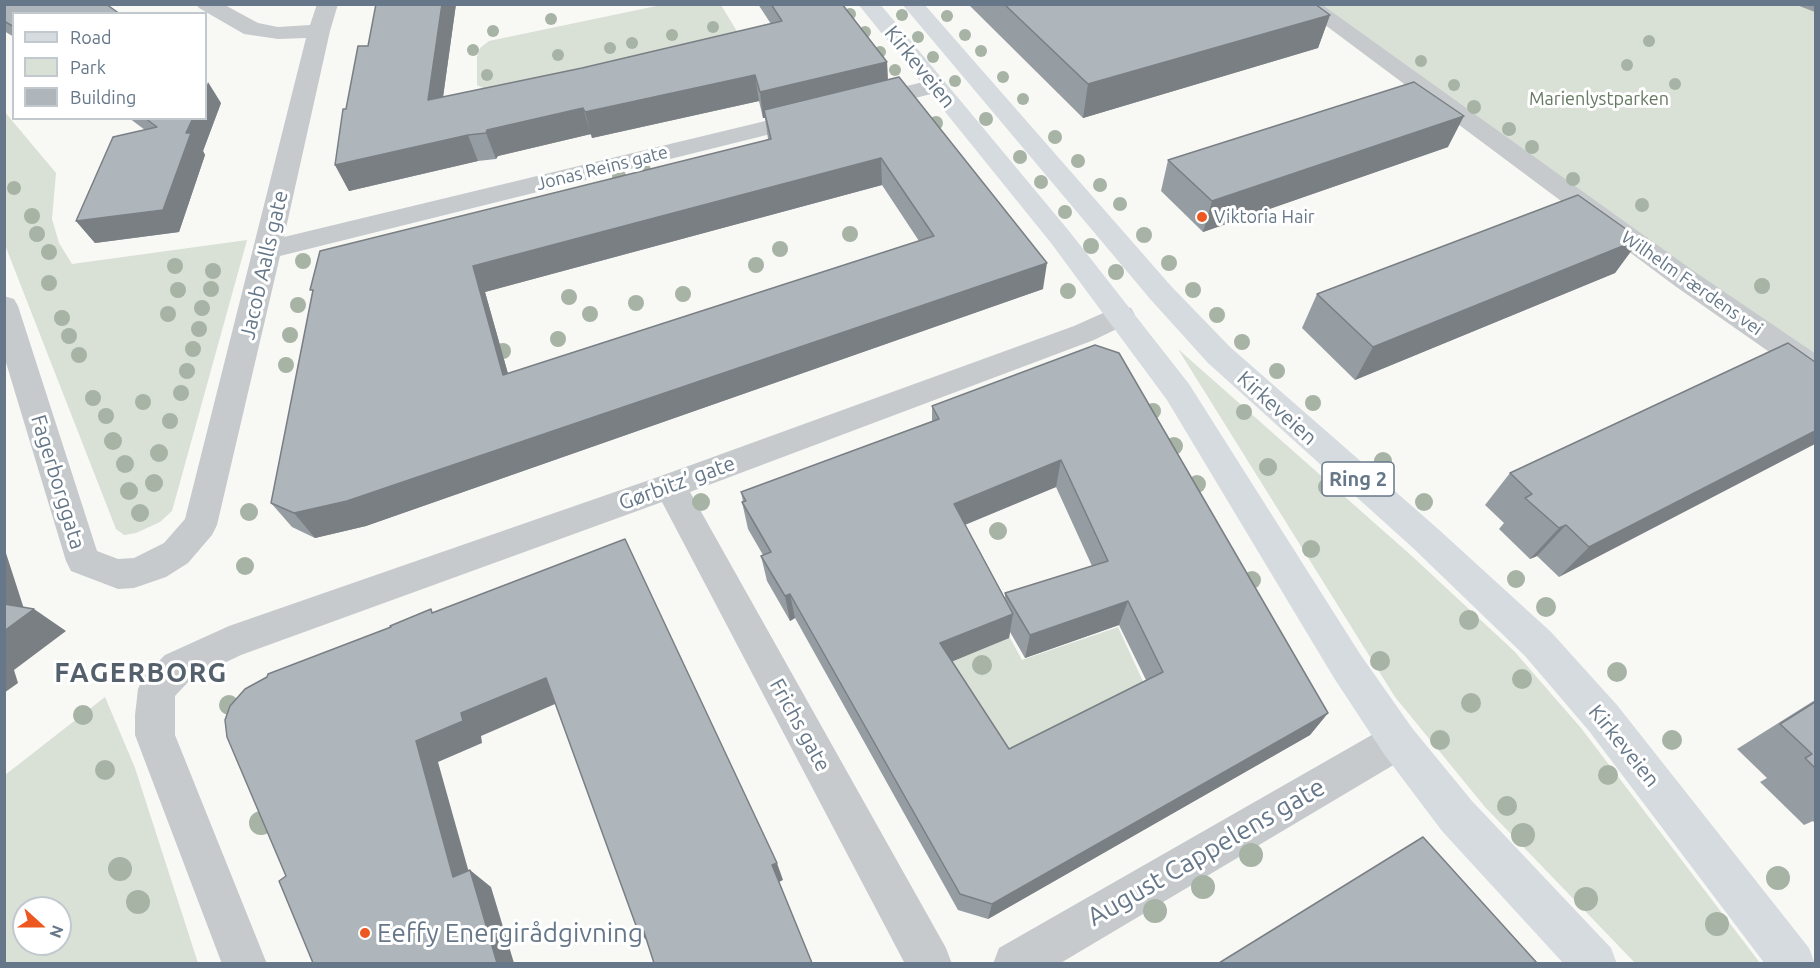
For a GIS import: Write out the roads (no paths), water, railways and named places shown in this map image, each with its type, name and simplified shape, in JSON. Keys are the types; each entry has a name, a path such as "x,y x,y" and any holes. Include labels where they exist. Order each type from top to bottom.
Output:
{"main road":[{"name":"Kirkeveien","path":"868,4 1060,237 1178,392 1347,666 1398,741 1457,816 1595,963"},
{"name":"Kirkeveien","path":"912,4 1161,292 1219,355 1425,538 1538,644 1604,718 1793,963"}],"street":[{"path":"206,4 252,29 278,33 319,31"},
{"name":"Jacob Aalls gate","path":"200,525 319,31 328,4"},
{"name":"Wilhelm Færdens vei","path":"1307,4 1676,272 1815,369"},
{"name":"Jonas Reins gate","path":"268,250 935,86"},
{"name":"Fagerborggata","path":"4,306 83,561 118,574 134,573 154,566 176,553 200,525"},
{"name":"Gørbitz’ gate","path":"245,963 155,735 154,715 157,689 178,667 229,643 670,486 1084,333 1121,315"},
{"name":"Frichs gate","path":"670,486 930,963"},
{"name":"August Cappelens gate","path":"1015,963 1398,741"}],"place":[{"name":"Viktoria Hair","path":"1202,217"},
{"name":"Eeffy Energirådgivning","path":"365,933"}],"district":[{"name":"FAGERBORG","path":"141,673"}],"park label":[{"name":"Marienlystparken","path":"1599,99"}]}
